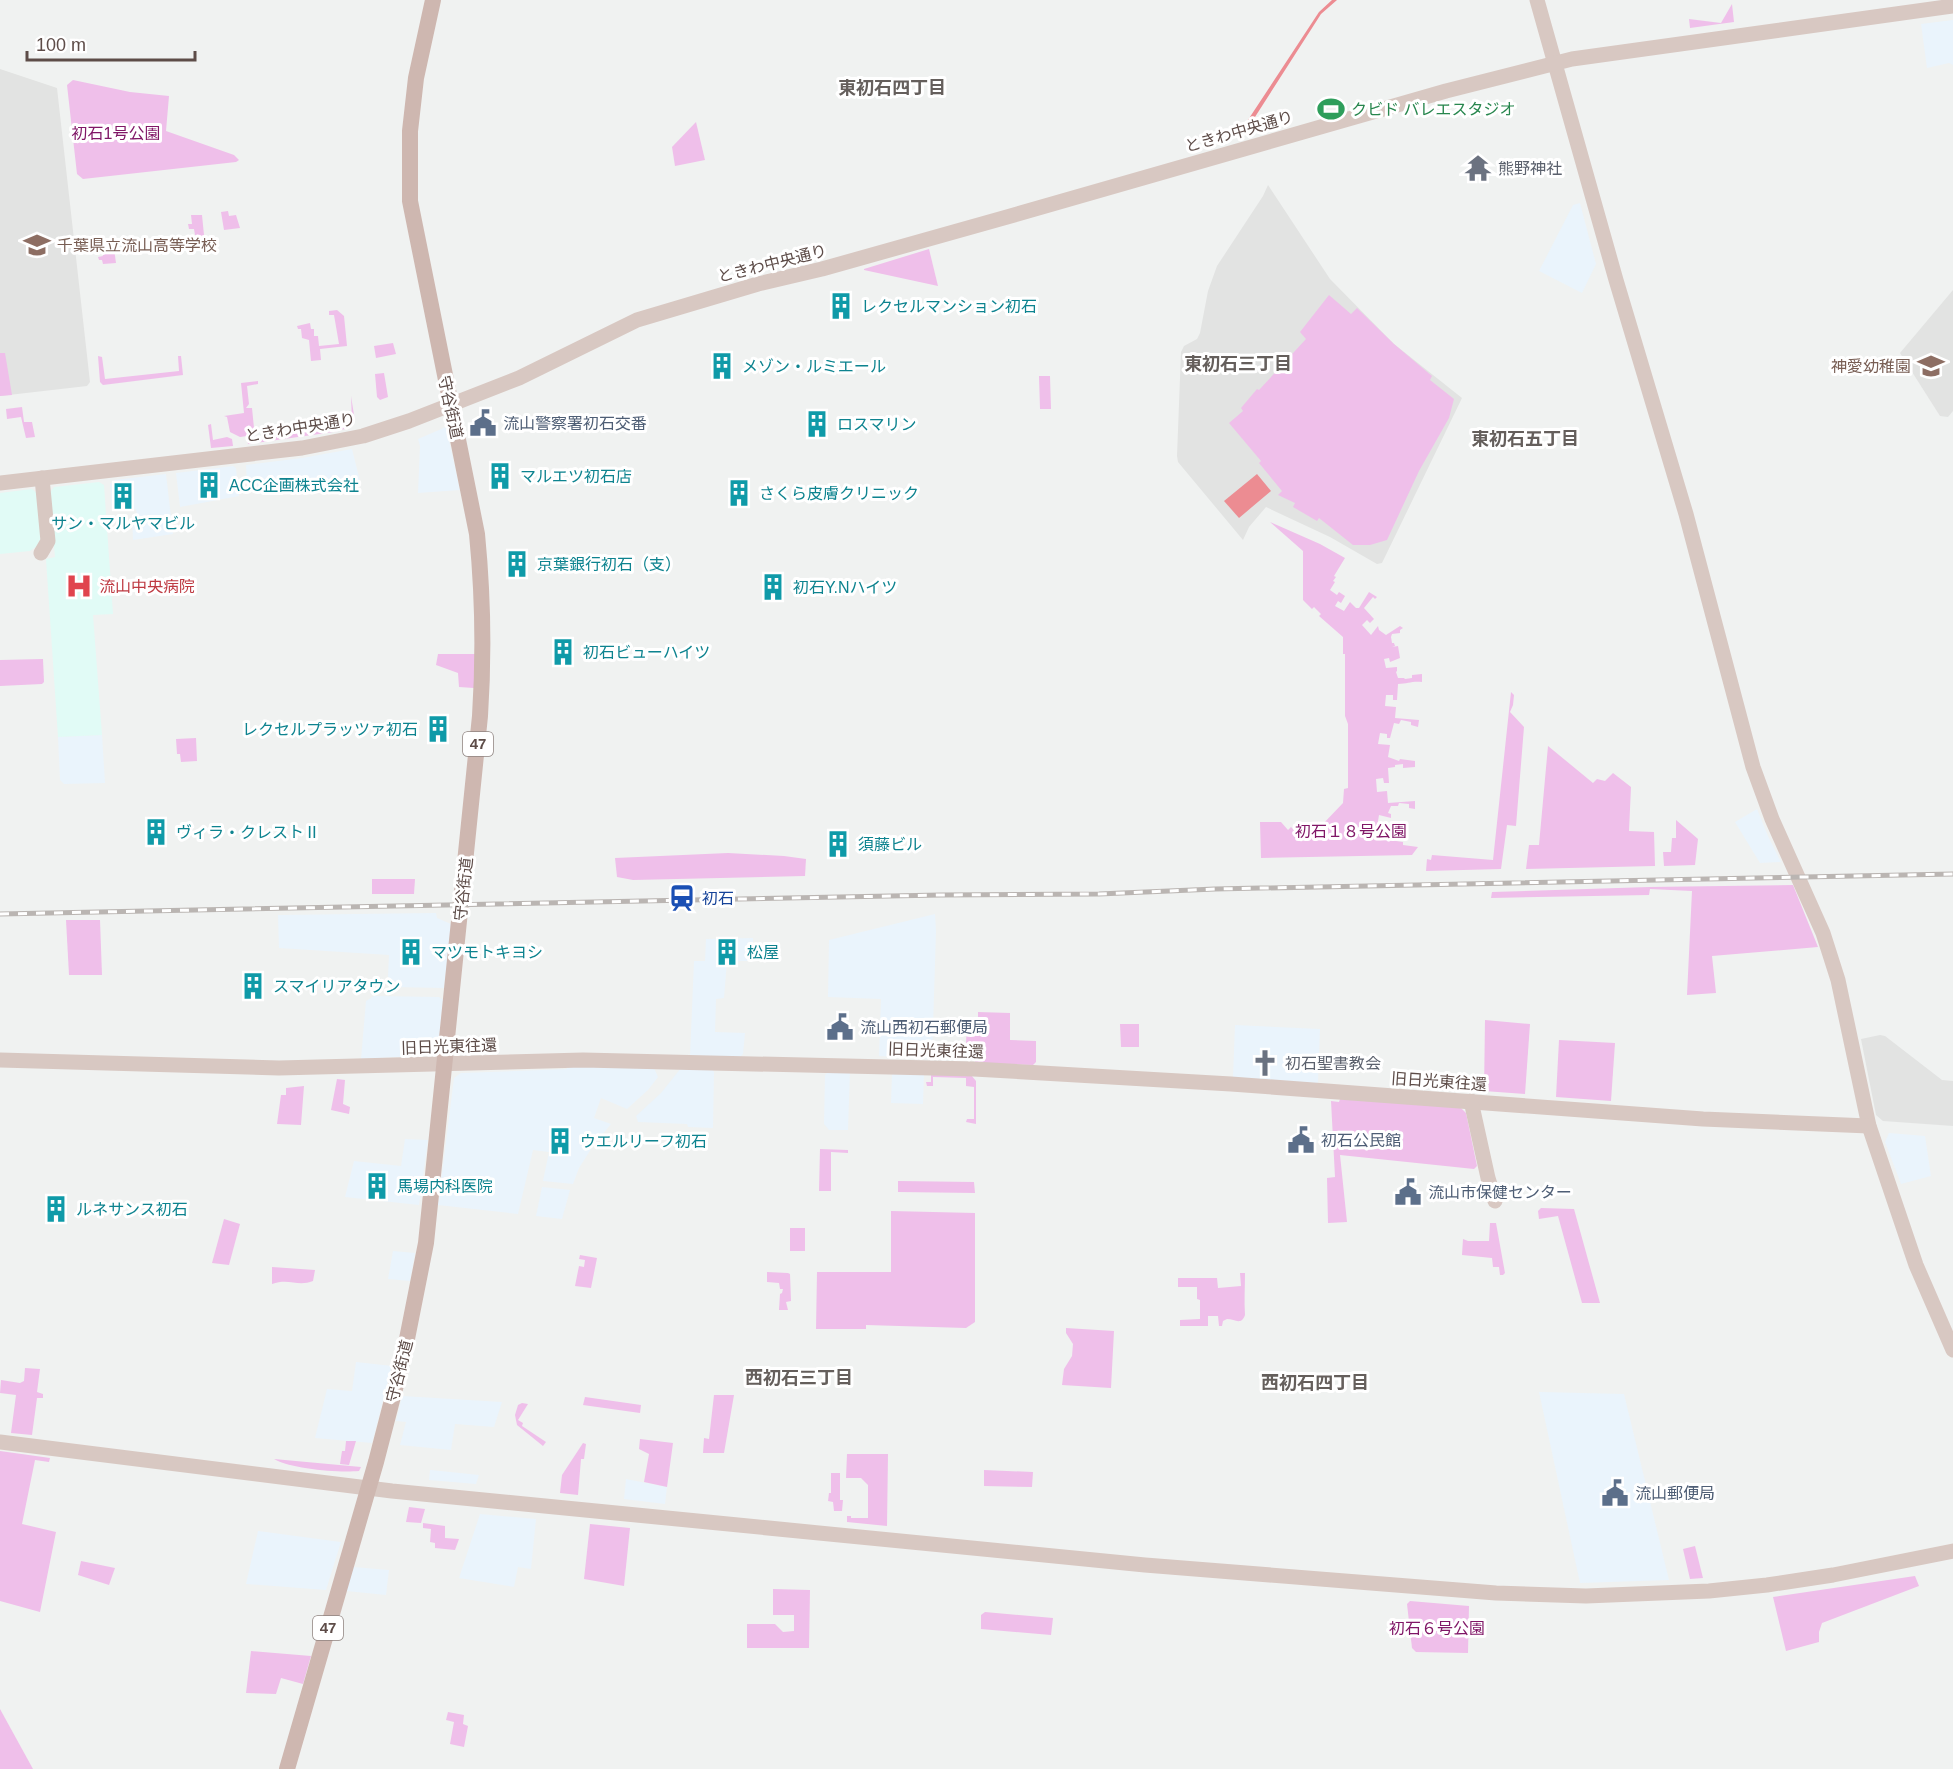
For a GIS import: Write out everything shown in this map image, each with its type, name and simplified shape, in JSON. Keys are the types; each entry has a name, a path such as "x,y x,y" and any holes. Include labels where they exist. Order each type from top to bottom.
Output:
{"main road":[{"name":"守谷街道","path":"287,1769 369,1488 404,1354 426,1243 474,792 483,645 482,590 477,534 410,201 410,131 416,78 433,0"}],"street":[{"path":"1537,0 1616,280 1686,514 1753,767 1772,819 1823,933 1838,980 1869,1126 1916,1265 1953,1350"},
{"name":"ときわ中央通り","path":"0,483 317,446 374,433 519,378 637,320 708,298 822,269 1446,91 1555,63 1953,6"},
{"path":"41,553 47,545 48,536 42,478"},
{"name":"旧日光東往還","path":"0,1060 279,1068 593,1060 983,1069 1231,1084 1703,1119 1869,1126"},
{"path":"1471,1101 1486,1173 1495,1201"},
{"path":"0,1442 369,1488 1145,1564 1496,1593 1586,1596 1709,1591 1833,1575 1953,1551"}],"shaded area":[{"path":"1332,0 1337,0 1321,14 1246,131 1242,129 1319,12"},
{"path":"1953,20 1953,65 1949,63 1927,68 1921,24"},
{"name":"千葉県立流山高等学校","path":"0,69 57,88 90,382 87,386 0,396"},
{"path":"1268,185 1330,279 1394,344 1462,398 1382,563 1377,564 1330,537 1266,507 1249,527 1243,540 1178,462 1181,352 1184,346 1197,339 1208,291 1217,266"},
{"path":"1580,203 1596,264 1582,293 1539,271 1573,205"},
{"name":"神愛幼稚園","path":"1953,290 1953,411 1948,417 1940,416 1900,353"},
{"path":"446,427 460,490 418,493 420,446 418,439"},
{"path":"352,449 361,485 325,487 269,485 250,488 247,485 246,465"},
{"name":"ACC企画株式会社","path":"233,466 236,468 239,496 180,507 176,473"},
{"path":"166,474 173,534 133,540 132,516 137,515 136,509 112,510 110,484 114,480"},
{"path":"1257,474 1271,491 1239,518 1224,501"},
{"name":"流山中央病院","path":"99,482 104,485 113,614 93,615 102,735 58,737 46,559 55,557 49,494 54,487"},
{"path":"32,489 38,494 41,538 37,546 30,551 0,554 0,493"},
{"path":"102,735 105,783 64,784 60,780 58,737"},
{"path":"1757,809 1781,862 1760,863 1735,822"},
{"path":"436,913 437,918 451,924 444,988 390,987 389,955 279,948 278,915"},
{"path":"935,914 932,1059 879,1056 881,999 828,997 829,940"},
{"path":"753,938 753,959 727,961 724,998 716,999 715,1032 745,1033 743,1054 740,1057 690,1056 694,961 705,961 706,939"},
{"path":"374,996 439,997 443,1000 438,1050 433,1055 361,1059 366,1001"},
{"path":"1235,1025 1320,1029 1317,1084 1233,1077"},
{"path":"1885,1036 1942,1080 1953,1081 1953,1126 1883,1121 1876,1115 1861,1039"},
{"path":"565,1066 654,1068 658,1077 648,1090 627,1109 601,1098 594,1118 611,1124 579,1168 573,1184 543,1181 549,1152 533,1150 518,1214 438,1205 454,1078 461,1073 567,1069"},
{"path":"681,1068 711,1068 714,1072 713,1128 688,1127 687,1124 638,1122 636,1116 661,1093"},
{"path":"829,1071 850,1071 848,1130 829,1130 824,1124 825,1075"},
{"path":"892,1073 924,1074 923,1104 891,1103"},
{"path":"1889,1133 1925,1136 1931,1176 1901,1184 1885,1142"},
{"path":"405,1139 428,1140 419,1205 345,1197 354,1161 401,1166"},
{"path":"542,1187 570,1190 562,1219 536,1216"},
{"path":"393,1251 415,1253 410,1281 388,1279"},
{"path":"356,1362 392,1366 372,1443 315,1438 327,1389 352,1391"},
{"path":"1539,1392 1624,1394 1669,1580 1580,1583"},
{"path":"402,1396 502,1402 494,1427 455,1424 451,1450 400,1445 406,1422 396,1421"},
{"path":"430,1470 479,1475 476,1484 429,1480"},
{"path":"626,1479 667,1487 665,1504 624,1499"},
{"path":"480,1514 536,1519 531,1569 518,1567 514,1587 459,1578"},
{"path":"258,1531 341,1542 326,1590 246,1584"},
{"path":"353,1567 389,1570 386,1595 346,1591"}],"green space":[{"path":"1732,4 1734,22 1690,28 1689,19 1721,23"},
{"name":"初石1号公園","path":"73,80 130,92 169,96 166,131 234,155 239,160 83,179 77,174 67,85"},
{"path":"696,122 705,160 675,166 672,147"},
{"path":"228,211 229,216 236,215 240,228 224,230 221,212"},
{"path":"191,215 202,215 205,245 189,246 189,244 197,243 194,229 189,229 188,224 192,224"},
{"path":"113,241 116,263 103,264 98,257 103,256 100,242"},
{"path":"929,249 938,286 864,270 864,269"},
{"path":"1329,295 1351,314 1357,308 1394,344 1432,376 1430,380 1454,399 1449,418 1419,471 1387,540 1370,545 1353,545 1319,518 1317,521 1293,507 1295,503 1278,495 1282,491 1259,463 1261,461 1229,423 1243,411 1241,408 1257,389 1259,390 1306,339 1300,332"},
{"path":"337,310 344,316 347,346 320,349 321,360 311,361 309,340 302,338 301,329 297,326 310,323 311,329 314,329 314,336 318,336 319,346 339,344 334,315 329,315 329,311"},
{"path":"393,343 396,354 376,358 374,346"},
{"path":"0,353 5,353 12,395 0,396"},
{"path":"98,356 102,357 105,379 179,371 178,356 181,356 183,375 103,385 100,382"},
{"path":"384,373 388,397 380,400 377,397 375,374"},
{"path":"1039,376 1050,376 1051,409 1040,409"},
{"path":"258,381 258,384 247,386 249,404 246,408 252,408 255,438 333,429 333,423 352,421 351,396 355,421 349,428 333,432 248,444 247,436 240,437 230,432 227,417 224,416 244,413 241,383"},
{"path":"22,407 24,422 32,422 35,437 26,438 21,417 7,419 6,409"},
{"path":"211,424 213,440 227,437 232,439 233,446 211,448 208,425"},
{"name":"初石１８号公園","path":"1270,522 1320,544 1345,558 1334,576 1336,577 1333,581 1335,582 1330,590 1337,595 1339,592 1345,596 1341,603 1338,601 1335,606 1344,611 1350,602 1359,608 1369,592 1377,597 1375,599 1373,597 1364,608 1374,619 1370,623 1367,620 1362,625 1371,635 1378,626 1379,630 1386,635 1400,626 1403,628 1400,633 1392,634 1391,637 1395,646 1392,647 1398,646 1400,658 1390,662 1389,658 1384,659 1386,668 1397,667 1398,678 1412,678 1412,675 1422,674 1422,682 1398,684 1397,700 1393,700 1393,695 1386,695 1385,706 1396,707 1395,718 1419,720 1418,727 1411,725 1411,722 1401,720 1399,724 1394,723 1390,738 1387,738 1387,734 1380,733 1378,744 1390,745 1388,757 1399,761 1400,759 1415,761 1415,767 1403,768 1403,764 1395,765 1395,767 1388,768 1389,783 1384,783 1383,778 1376,779 1377,792 1387,791 1388,803 1415,801 1415,809 1409,808 1409,804 1399,803 1398,806 1391,806 1388,813 1391,814 1391,818 1379,815 1377,827 1383,828 1384,824 1390,824 1389,840 1418,847 1412,855 1261,858 1260,822 1281,822 1288,830 1291,827 1297,833 1304,826 1310,831 1318,824 1321,826 1343,803 1344,789 1348,788 1348,724 1345,716 1343,637 1319,616 1321,614 1314,607 1312,609 1303,600 1303,551"},
{"path":"438,654 475,654 474,688 459,687 458,673 436,665"},
{"path":"43,659 44,682 42,684 0,686 0,660"},
{"path":"1511,692 1514,695 1510,712 1524,727 1516,826 1507,825 1501,869 1426,871 1427,859 1431,860 1432,855 1493,860"},
{"path":"196,738 197,761 181,762 180,754 177,754 176,739"},
{"path":"1548,746 1593,783 1597,779 1605,781 1613,773 1631,787 1629,831 1654,832 1655,866 1526,869 1529,845 1539,845"},
{"path":"1676,820 1698,839 1695,865 1664,866 1663,852 1671,852 1672,838 1676,838"},
{"path":"728,853 806,859 805,876 633,880 617,877 615,858"},
{"path":"372,879 415,879 414,894 372,894"},
{"path":"1793,885 1818,947 1712,956 1716,993 1687,995 1692,891 1650,889 1649,895 1491,898 1492,892"},
{"path":"66,920 100,920 102,975 69,975"},
{"path":"978,1012 1010,1013 1010,1040 1036,1041 1036,1062 1033,1065 975,1063 974,1044 966,1044 967,1020 978,1020"},
{"path":"1485,1020 1530,1024 1525,1094 1484,1091"},
{"path":"1120,1024 1139,1024 1139,1047 1121,1047"},
{"path":"1559,1040 1615,1043 1611,1101 1556,1097"},
{"path":"931,1074 971,1075 976,1081 976,1124 966,1122 967,1119 974,1119 974,1087 966,1086 966,1078 933,1077 933,1086 927,1086 926,1082 931,1082"},
{"path":"337,1079 345,1080 343,1104 350,1107 349,1114 331,1110"},
{"path":"304,1086 301,1125 277,1124 281,1095 286,1095 286,1088"},
{"path":"1340,1099 1460,1107 1466,1113 1477,1166 1474,1169 1340,1155 1347,1222 1328,1223 1327,1178 1335,1177 1331,1101 1339,1102"},
{"path":"820,1149 848,1150 848,1153 831,1152 831,1191 819,1191"},
{"path":"898,1181 974,1182 975,1193 898,1192"},
{"path":"1541,1208 1574,1209 1600,1303 1582,1303 1558,1216 1539,1219 1538,1211"},
{"path":"891,1211 975,1213 975,1322 966,1328 866,1325 866,1329 816,1329 817,1272 891,1272"},
{"path":"224,1219 240,1224 229,1265 212,1263"},
{"path":"1490,1223 1496,1223 1505,1273 1503,1275 1500,1275 1499,1267 1493,1267 1492,1258 1462,1255 1463,1239 1489,1241"},
{"path":"790,1228 805,1228 805,1251 790,1251"},
{"path":"580,1255 597,1258 591,1288 575,1286 579,1266 584,1267 585,1260 579,1259"},
{"path":"272,1267 315,1270 313,1281 272,1284"},
{"path":"767,1272 790,1274 791,1301 786,1302 788,1310 779,1310 780,1294 783,1289 780,1289 779,1283 767,1282"},
{"path":"1240,1273 1245,1273 1245,1315 1242,1320 1227,1319 1223,1321 1222,1326 1219,1326 1218,1316 1208,1316 1208,1326 1180,1326 1180,1320 1200,1319 1200,1300 1197,1299 1197,1287 1178,1287 1178,1278 1217,1278 1218,1288 1241,1286"},
{"path":"1066,1328 1114,1331 1111,1388 1062,1385 1064,1369 1072,1356 1073,1344 1066,1333"},
{"path":"25,1368 40,1369 37,1392 43,1394 43,1398 37,1398 32,1435 11,1433 16,1395 0,1393 1,1380 20,1383 24,1381"},
{"path":"714,1395 734,1395 724,1453 703,1453 704,1438 709,1439"},
{"path":"585,1397 641,1405 640,1413 583,1405"},
{"path":"528,1404 518,1420 523,1423 522,1426 546,1442 543,1446 517,1425 515,1415 518,1405"},
{"path":"640,1439 673,1443 667,1487 644,1482 649,1454 639,1449"},
{"path":"346,1441 356,1441 349,1465 340,1464"},
{"path":"583,1443 586,1444 584,1459 581,1459 578,1495 560,1493 562,1475"},
{"path":"0,1451 50,1458 49,1462 35,1460 22,1524 56,1532 40,1612 0,1601"},
{"path":"847,1454 888,1454 887,1526 847,1522 847,1516 868,1518 868,1485 861,1478 846,1478"},
{"path":"274,1459 361,1467 359,1471 327,1471 303,1468"},
{"path":"984,1470 1033,1472 1032,1487 984,1486"},
{"path":"831,1473 840,1473 842,1511 834,1511 833,1502 828,1501 829,1493 831,1493"},
{"path":"409,1507 425,1509 421,1523 406,1522"},
{"path":"423,1523 445,1526 445,1538 459,1539 455,1550 435,1548 435,1543 430,1542 431,1529 423,1528"},
{"path":"590,1524 630,1528 624,1586 584,1579"},
{"path":"1695,1546 1703,1578 1690,1579 1683,1549"},
{"path":"81,1561 115,1568 109,1585 78,1575"},
{"path":"1915,1576 1919,1586 1822,1623 1819,1642 1786,1651 1773,1597"},
{"path":"773,1589 810,1590 809,1648 747,1648 747,1624 775,1624 783,1632 794,1631 794,1615 773,1615"},
{"name":"初石６号公園","path":"1410,1601 1469,1606 1468,1653 1416,1652 1412,1648 1407,1604"},
{"path":"985,1612 1053,1618 1051,1635 981,1629 981,1615"},
{"path":"251,1651 311,1656 303,1684 281,1678 276,1694 246,1693"},
{"path":"0,1709 33,1769 0,1769"},
{"path":"448,1712 464,1715 463,1724 468,1726 464,1747 450,1744 454,1722 446,1720"}],"railway":[{"path":"0,914 941,895 1099,894 1215,889 1953,874"}],"place":[{"name":"クビド バレエスタジオ","path":"1331,109"},
{"name":"熊野神社","path":"1478,168"},
{"name":"千葉県立流山高等学校","path":"37,245"},
{"name":"レクセルマンション初石","path":"841,306"},
{"name":"メゾン・ルミエール","path":"722,366"},
{"name":"神愛幼稚園","path":"1931,366"},
{"name":"流山警察署初石交番","path":"483,423"},
{"name":"ロスマリン","path":"817,424"},
{"name":"マルエツ初石店","path":"500,476"},
{"name":"ACC企画株式会社","path":"209,485"},
{"name":"さくら皮膚クリニック","path":"739,493"},
{"name":"サン・マルヤマビル","path":"123,496"},
{"name":"京葉銀行初石（支）","path":"517,564"},
{"name":"流山中央病院","path":"79,586"},
{"name":"初石Y.Nハイツ","path":"773,587"},
{"name":"初石ビューハイツ","path":"563,652"},
{"name":"レクセルプラッツァ初石","path":"438,729"},
{"name":"ヴィラ・クレストⅡ","path":"156,832"},
{"name":"須藤ビル","path":"838,844"},
{"name":"初石","path":"682,898"},
{"name":"マツモトキヨシ","path":"411,952"},
{"name":"松屋","path":"727,952"},
{"name":"スマイリアタウン","path":"253,986"},
{"name":"流山西初石郵便局","path":"840,1027"},
{"name":"初石聖書教会","path":"1265,1063"},
{"name":"初石公民館","path":"1301,1140"},
{"name":"ウエルリーフ初石","path":"560,1141"},
{"name":"馬場内科医院","path":"377,1186"},
{"name":"流山市保健センター","path":"1408,1192"},
{"name":"ルネサンス初石","path":"56,1209"},
{"name":"流山郵便局","path":"1615,1493"}],"district":[{"name":"東初石四丁目","path":"892,88"},
{"name":"東初石三丁目","path":"1238,364"},
{"name":"東初石五丁目","path":"1525,439"},
{"name":"西初石三丁目","path":"799,1378"},
{"name":"西初石四丁目","path":"1315,1383"}]}
